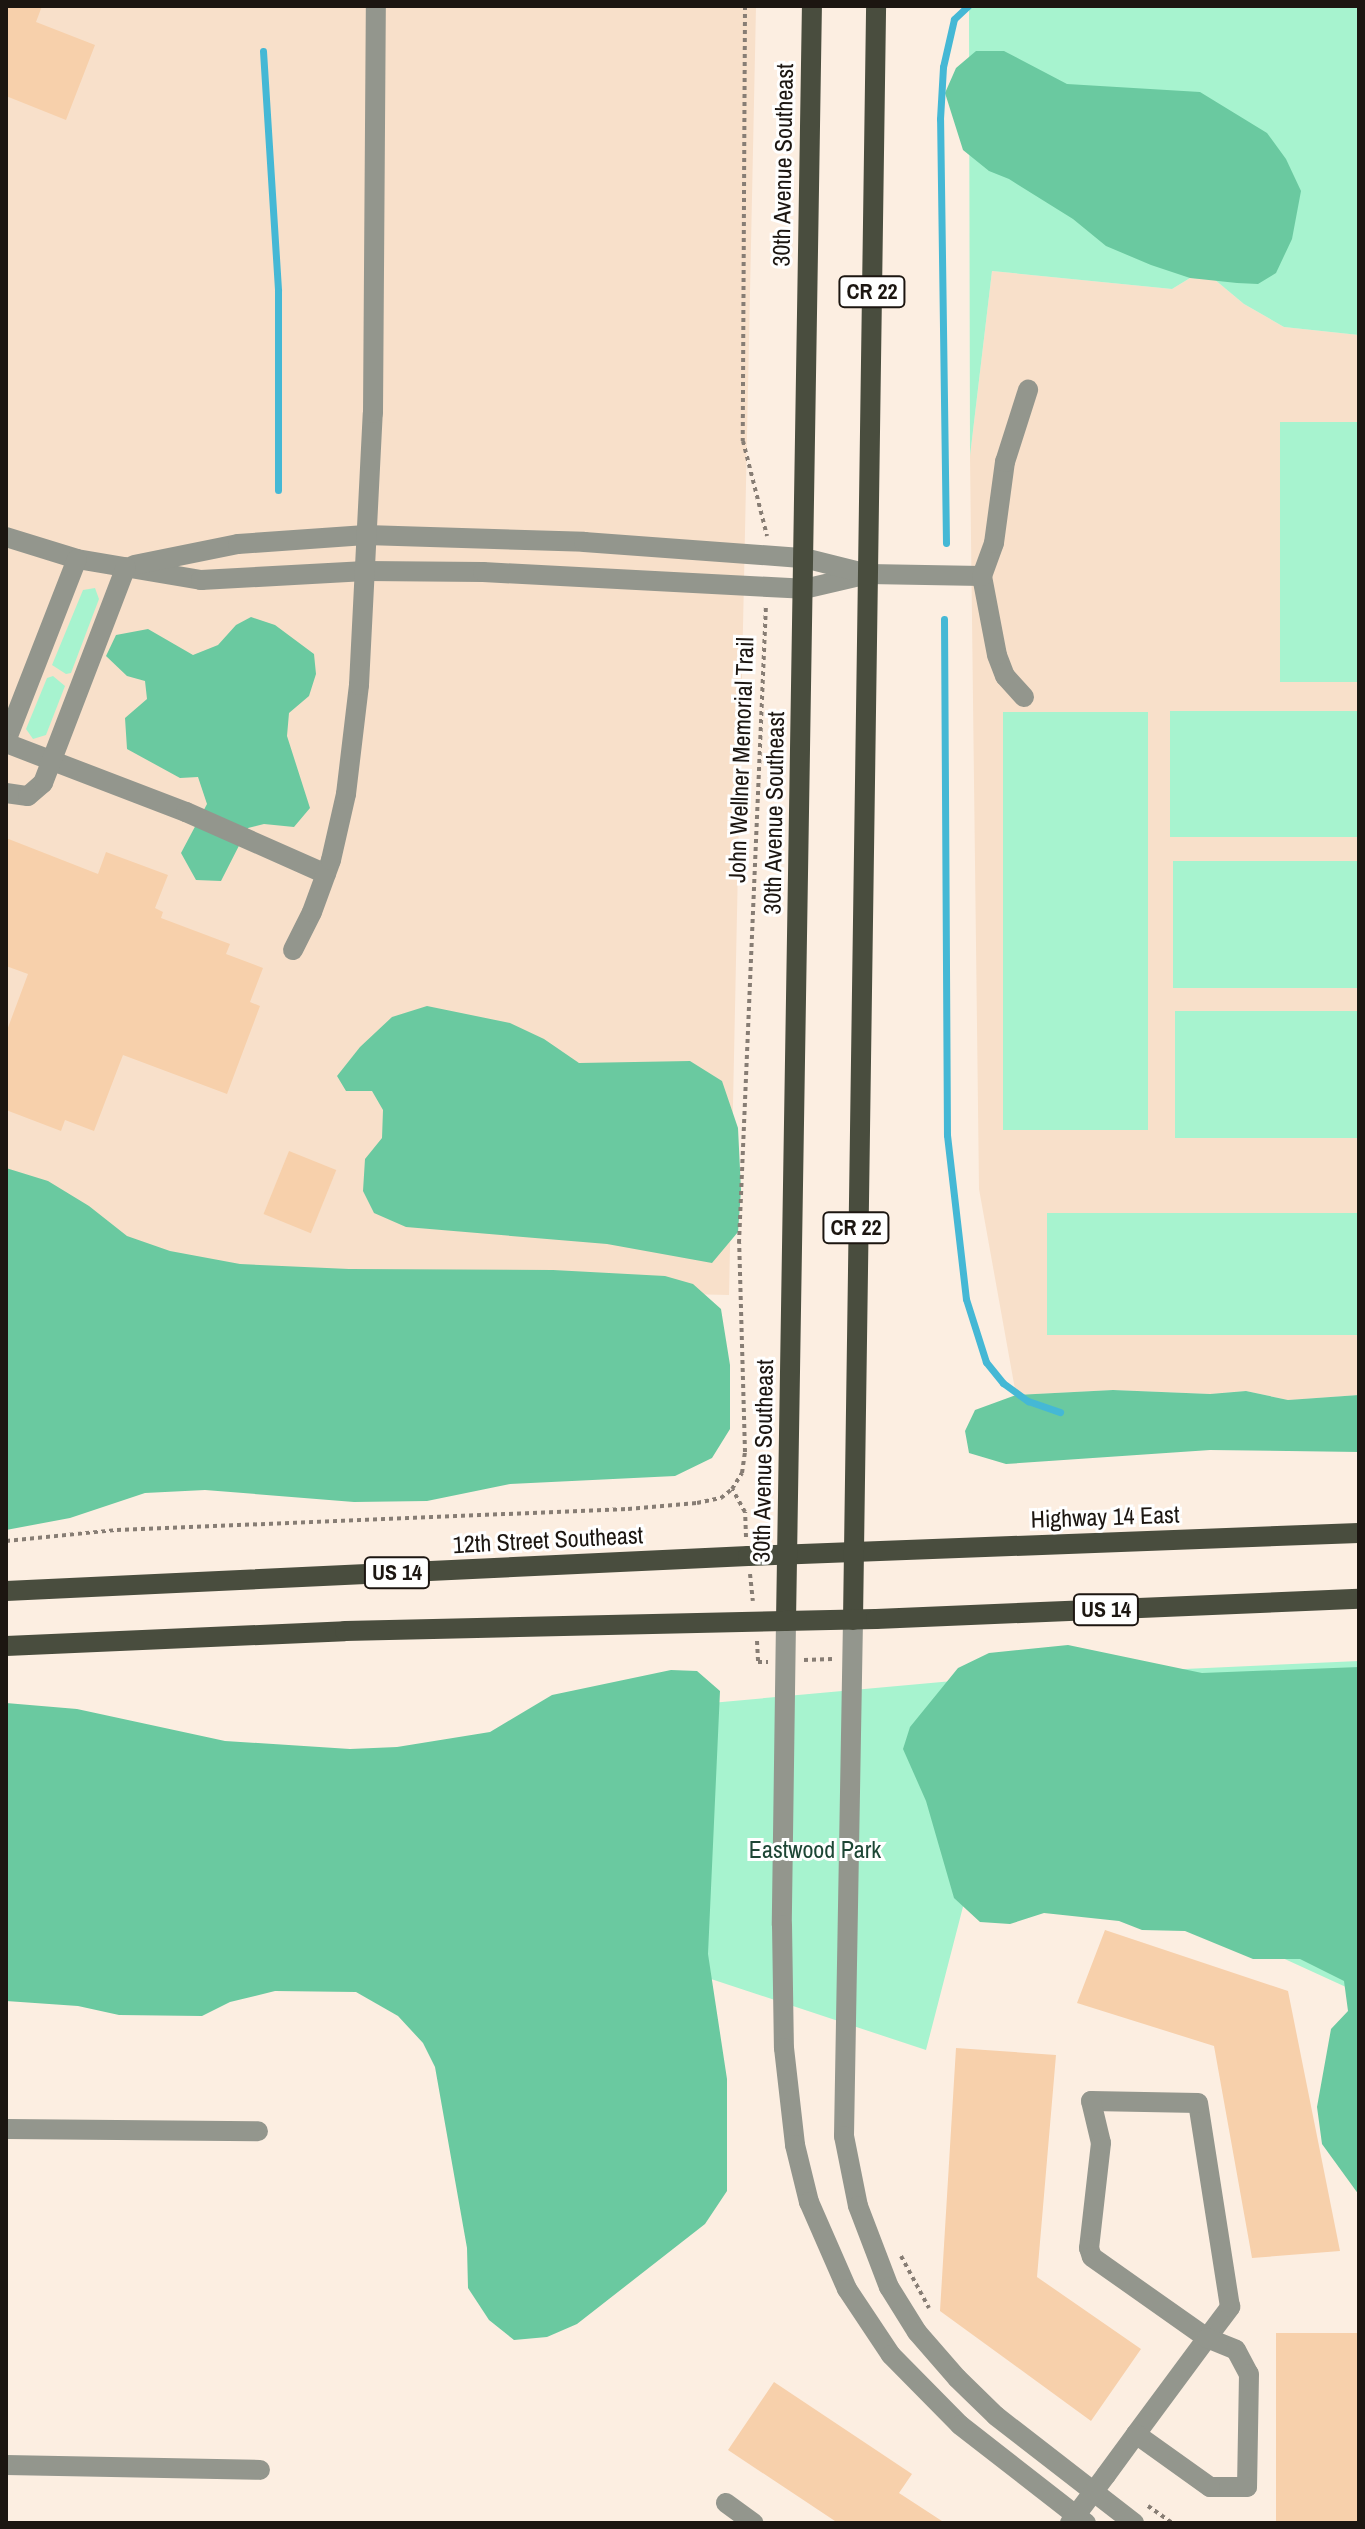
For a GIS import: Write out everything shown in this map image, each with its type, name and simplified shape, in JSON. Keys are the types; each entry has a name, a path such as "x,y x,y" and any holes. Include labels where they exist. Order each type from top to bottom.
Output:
{"main road":[{"name":"30th Avenue Southeast","path":"786,1621 812,6"},
{"name":"CR 22","path":"853,1620 876,6"},
{"name":"Highway 14 East","path":"852,1553 1359,1533"},
{"name":"12th Street Southeast","path":"6,1591 852,1553"},
{"name":"US 14","path":"6,1646 345,1631 853,1620 1359,1599"}],"street":[{"path":"293,950 326,874 346,794 359,685 373,413 376,6"},
{"path":"1024,697 1005,676 997,655 982,576 994,543 1005,462 1028,390"},
{"path":"126,567 238,544 366,535 584,542 804,558 868,574 982,576"},
{"path":"6,537 77,559 201,580 366,571 582,576 804,589 868,574"},
{"path":"77,559 6,742 186,812 326,874"},
{"path":"6,793 21,797 34,794 43,783 126,567"},
{"path":"853,1620 844,2136 858,2206 889,2287 917,2332 996,2416 1134,2523"},
{"path":"786,1621 784,2048 793,2133 809,2202 847,2289 891,2355 960,2425 1077,2520 1093,2492 1136,2434 1207,2338 1230,2307 1198,2103 1091,2101 1101,2143 1089,2248 1092,2257 1207,2338 1236,2350 1249,2374 1247,2487 1210,2487 1136,2434"},
{"path":"6,2129 258,2131"},
{"path":"6,2465 260,2470"},
{"path":"726,2503 754,2523"}],"path":[{"path":"745,6 743,441 767,532 768,556"},
{"name":"John Wellner Memorial Trail","path":"732,1489 742,1473 745,1452 739,1243 767,588"},
{"path":"6,1541 117,1530 628,1509 697,1503 721,1498 732,1489 745,1512 758,1662 852,1658"},
{"path":"896,2245 935,2319"}],"shaded area":[{"path":"6,6 756,6 729,1295 205,1283 6,1205"},
{"path":"992,271 1172,289 1190,278 1214,279 1244,304 1284,327 1359,335 1359,1395 1288,1400 1246,1391 1210,1394 1113,1390 1016,1395 979,1189 970,456"}],"green space":[{"path":"969,6 1359,6 1359,335 1284,327 1244,304 1214,279 1190,278 1172,289 992,271 970,456"},
{"path":"976,51 1004,51 1067,84 1200,92 1267,133 1286,159 1301,191 1292,239 1276,273 1258,284 1237,283 1190,278 1151,265 1106,246 1073,219 1009,179 989,171 963,150 945,93 956,68"},
{"path":"1280,422 1359,422 1359,682 1280,682"},
{"path":"95,588 99,599 71,673 66,674 52,665 83,590"},
{"path":"251,617 275,625 314,654 316,674 309,696 289,713 287,736 310,808 294,827 264,824 248,828 221,881 196,880 181,853 207,804 198,777 180,778 127,749 125,718 147,699 145,681 127,676 106,656 116,635 148,629 193,655 218,645 236,625"},
{"path":"53,676 65,686 46,735 33,739 26,729 47,678"},
{"path":"1170,711 1359,711 1359,837 1170,837"},
{"path":"1003,712 1148,712 1148,1130 1003,1130"},
{"path":"1173,861 1359,861 1359,988 1173,988"},
{"path":"427,1006 510,1023 544,1039 579,1063 690,1061 722,1081 738,1128 741,1190 738,1232 712,1263 607,1244 406,1227 374,1213 363,1191 365,1159 382,1138 383,1110 372,1091 346,1091 337,1076 360,1047 392,1017"},
{"path":"1175,1011 1359,1011 1359,1138 1175,1138"},
{"path":"6,1168 48,1181 89,1206 127,1236 170,1251 240,1264 349,1269 553,1270 665,1276 693,1284 721,1309 730,1365 730,1429 712,1458 675,1476 510,1484 427,1501 354,1502 205,1490 145,1493 70,1518 6,1530"},
{"path":"1047,1213 1359,1213 1359,1335 1047,1335"},
{"path":"1113,1390 1210,1394 1246,1391 1288,1400 1359,1395 1359,1452 1210,1450 1006,1464 969,1453 965,1431 975,1410 1016,1395"},
{"path":"1068,1645 1202,1673 1359,1667 1359,2195 1322,2144 1317,2107 1331,2029 1348,2011 1344,1981 1300,1959 1253,1959 1185,1931 1142,1930 1119,1921 1044,1913 1010,1924 980,1922 954,1898 926,1801 903,1749 910,1727 958,1668 989,1653"},
{"name":"Eastwood Park","path":"1359,1661 1359,1993 1169,1906 965,1899 926,2050 708,1978 6,1781 453,1765 711,1703 986,1678"},
{"path":"671,1670 697,1671 720,1691 708,1954 727,2079 727,2191 705,2224 577,2324 547,2337 514,2340 489,2320 468,2288 467,2248 435,2067 423,2043 398,2016 356,1992 275,1991 230,2002 202,2016 119,2015 78,2006 6,2001 6,1703 77,1709 225,1741 350,1749 397,1747 490,1732 552,1695"}],"building":[{"path":"6,6 42,6 36,22 95,45 66,120 6,96"},
{"path":"6,838 98,874 106,852 168,875 155,908 163,912 161,918 230,944 226,954 263,968 250,1002 260,1006 227,1094 123,1055 94,1131 65,1120 61,1131 6,1110 6,1033 28,974 6,966"},
{"path":"289,1151 336,1170 311,1233 264,1214"},
{"path":"1105,1930 1288,1991 1340,2251 1252,2258 1214,2046 1077,2003"},
{"path":"956,2048 1056,2055 1037,2277 1141,2349 1091,2421 940,2311"},
{"path":"1276,2333 1359,2333 1359,2523 1276,2523"},
{"path":"774,2382 912,2474 899,2493 945,2523 838,2523 728,2450"}],"waterway":[{"path":"946,543 940,119 943,67 954,19 968,6"},
{"path":"263,51 278,291 278,490"},
{"path":"944,619 947,1135 966,1299 986,1362 1003,1383 1028,1401 1060,1412"}]}
